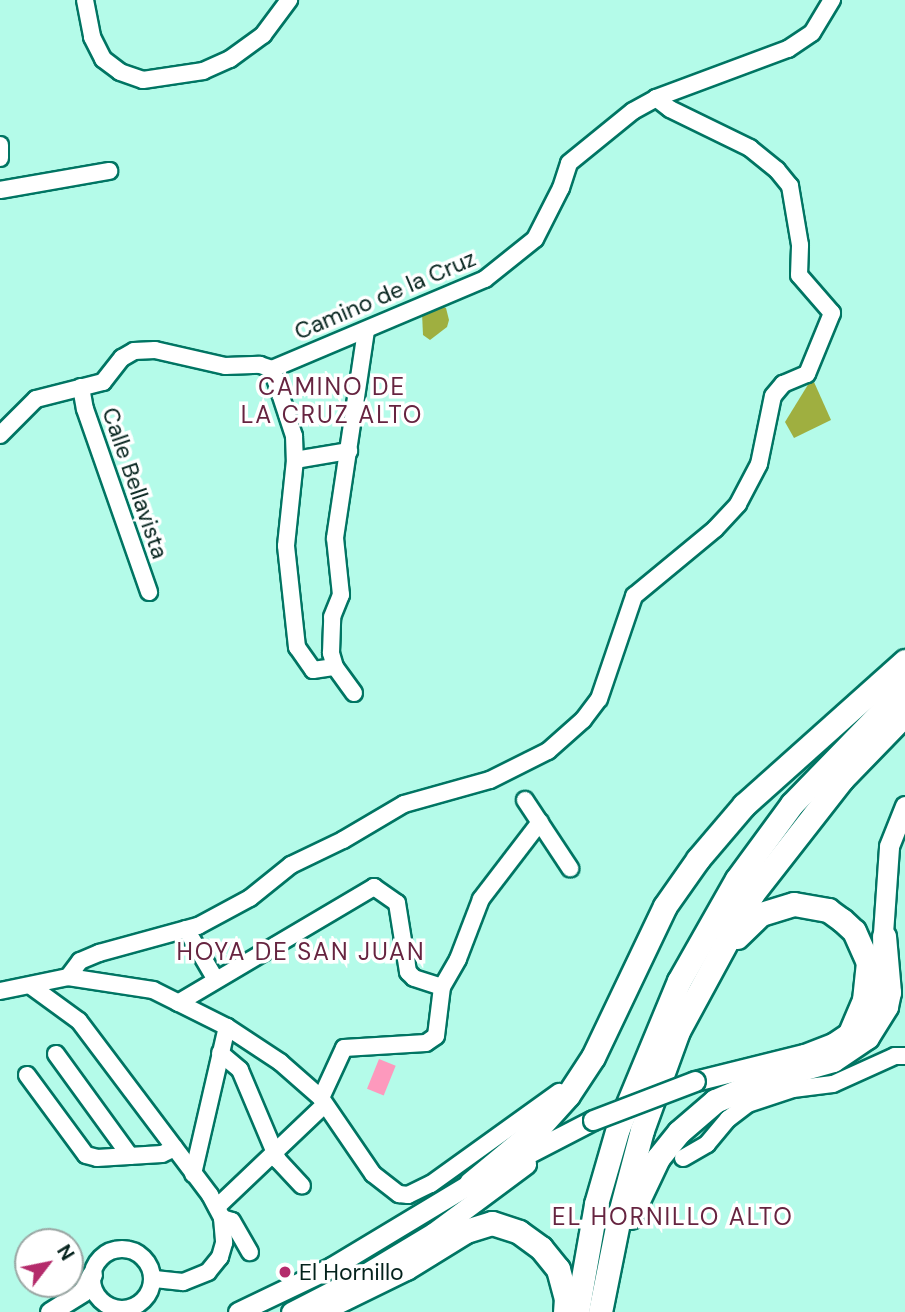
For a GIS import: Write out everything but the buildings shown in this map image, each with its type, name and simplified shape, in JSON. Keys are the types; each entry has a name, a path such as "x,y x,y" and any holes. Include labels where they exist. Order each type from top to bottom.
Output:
{"highway":[{"path":"471,1184 541,1125 585,1070 665,906 698,859 744,805 905,661"},
{"path":"577,1312 596,1204 618,1128 679,981 737,879 792,804 905,688"},
{"path":"600,1312 642,1130 678,1031 753,892 842,779 905,714"},
{"path":"714,962 761,914 794,904 828,910 854,931 868,962 864,1000 851,1031"},
{"path":"612,1254 658,1158 679,1132 697,1116 737,1090 833,1060 867,1037 886,1006 889,992 884,936"},
{"path":"316,1312 406,1268 467,1231 492,1223 519,1231 541,1248 558,1269 566,1298 565,1312"}],"main road":[{"path":"238,1312 332,1267 471,1184 593,1120 695,1081 804,1055 851,1031 872,1005 880,976 884,893 890,846 905,806"},
{"path":"291,1312 363,1275 433,1233 510,1178 554,1141"},
{"path":"50,1312 83,1292 92,1274"}],"street":[{"path":"85,0 92,37 103,58 120,72 144,80 203,71 230,59 262,35 289,0"},
{"name":"Camino de la Cruz","path":"0,435 36,399 103,382 122,358 134,351 155,350 225,366 260,365 272,369 485,279 535,239 561,188 569,163 633,111 656,98 788,49 812,33 832,0"},
{"path":"68,977 80,961 99,953 198,926 250,898 291,865 343,840 404,804 490,780 548,751 583,720 599,699 634,596 715,529 738,504 759,464 773,396 783,384 807,374 832,313 799,275 800,245 790,186 777,170 750,148 670,109 656,98"},
{"path":"0,147 0,158"},
{"path":"0,190 108,171"},
{"path":"354,693 335,667 331,653 332,617 341,595 335,538 366,331"},
{"path":"272,369 294,436 295,460 286,546 298,647 313,670 335,667"},
{"name":"Calle Bellavista","path":"81,387 85,409 149,593"},
{"path":"295,460 349,451"},
{"path":"525,800 570,868"},
{"path":"220,1213 322,1102 344,1048 426,1043 436,1037 442,987 458,959 481,899 540,822"},
{"path":"178,1003 374,887 397,903 408,972 414,978 442,987"},
{"path":"186,929 216,980"},
{"path":"0,991 68,977 153,990 227,1027 280,1062 322,1102 373,1174 398,1194 408,1195 431,1184 543,1106 585,1070"},
{"path":"31,986 79,1021 187,1160 220,1213 224,1243 220,1257 208,1272 183,1282 152,1279"},
{"path":"187,1160 227,1027"},
{"path":"220,1053 240,1070 278,1160 302,1186"},
{"path":"56,1054 130,1156"},
{"path":"683,1158 707,1144 728,1119 748,1104 793,1089 833,1084 895,1056 905,1056"},
{"path":"27,1075 86,1155 97,1158 162,1154 187,1160"},
{"path":"220,1213 232,1221 250,1252"},
{"path":"120,1249 139,1254 146,1261 152,1279 146,1297 131,1310 111,1307 102,1301 92,1284 92,1274 102,1257 120,1249"}],"shaded area":[{"path":"440,305 446,308 449,320 447,327 430,340 423,335 422,313"},
{"path":"814,382 831,420 794,438 785,422 809,383"},
{"path":"379,1059 396,1066 384,1095 367,1089"}],"place":[{"name":"El Hornillo","path":"285,1272"}],"district":[{"name":"CAMINO DE LA CRUZ ALTO","path":"332,401"},
{"name":"HOYA DE SAN JUAN","path":"301,952"},
{"name":"EL HORNILLO ALTO","path":"673,1217"}]}
